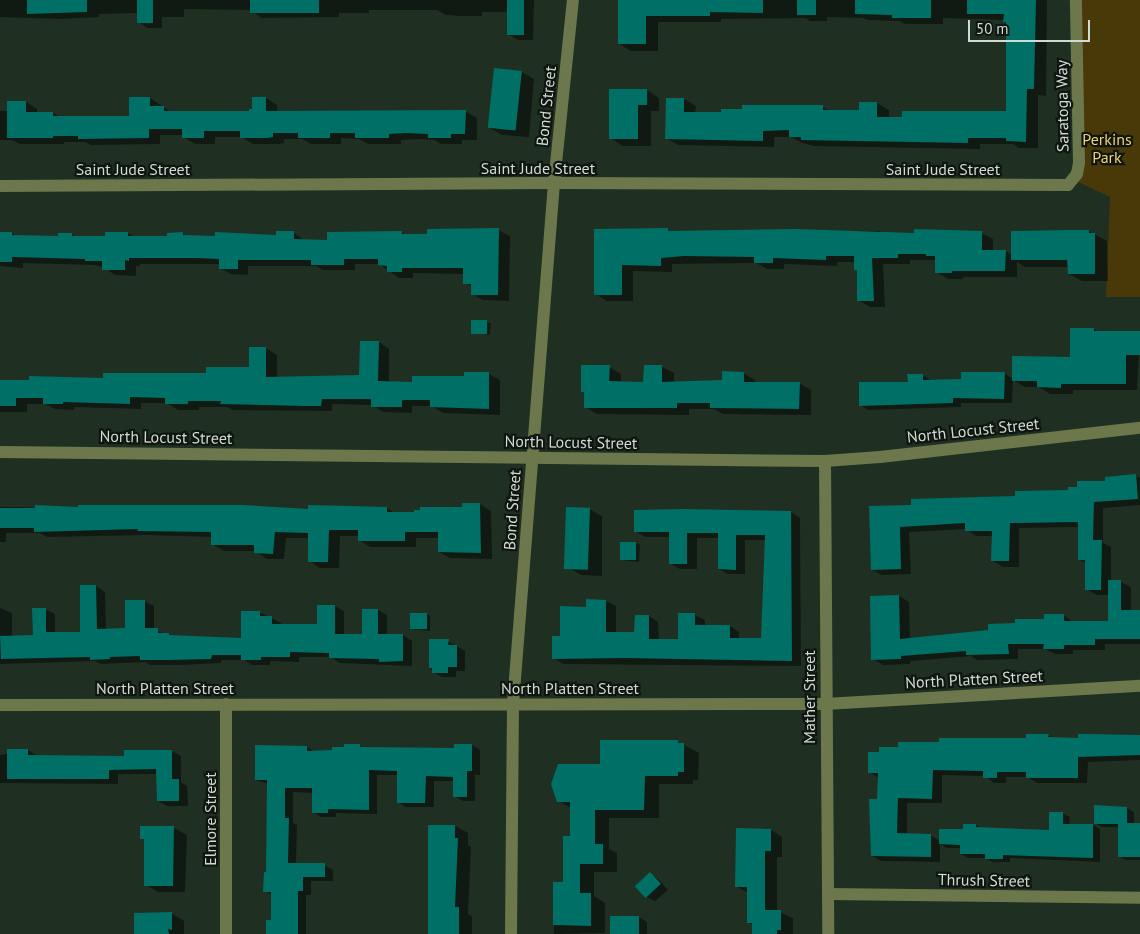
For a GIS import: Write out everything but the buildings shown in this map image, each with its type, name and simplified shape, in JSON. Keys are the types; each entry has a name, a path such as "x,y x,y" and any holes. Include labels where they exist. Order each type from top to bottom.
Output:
{"street":[{"name":"Bond Street","path":"511,934 513,704 554,183 574,0"},
{"name":"Saratoga Way","path":"1074,180 1078,174 1079,163 1076,0"},
{"name":"Saint Jude Street","path":"0,186 554,183 1056,186 1068,185 1074,180"},
{"name":"North Locust Street","path":"0,452 825,461 880,457 1140,428"},
{"name":"Mather Street","path":"825,461 825,704 828,934"},
{"name":"North Platten Street","path":"0,705 825,704 1140,686"},
{"name":"Elmore Street","path":"226,704 226,934"},
{"name":"Thrush Street","path":"828,894 1140,898"}],"green space":[{"name":"Perkins Park","path":"1075,0 1140,0 1140,297 1106,297 1110,197 1074,180"}]}
